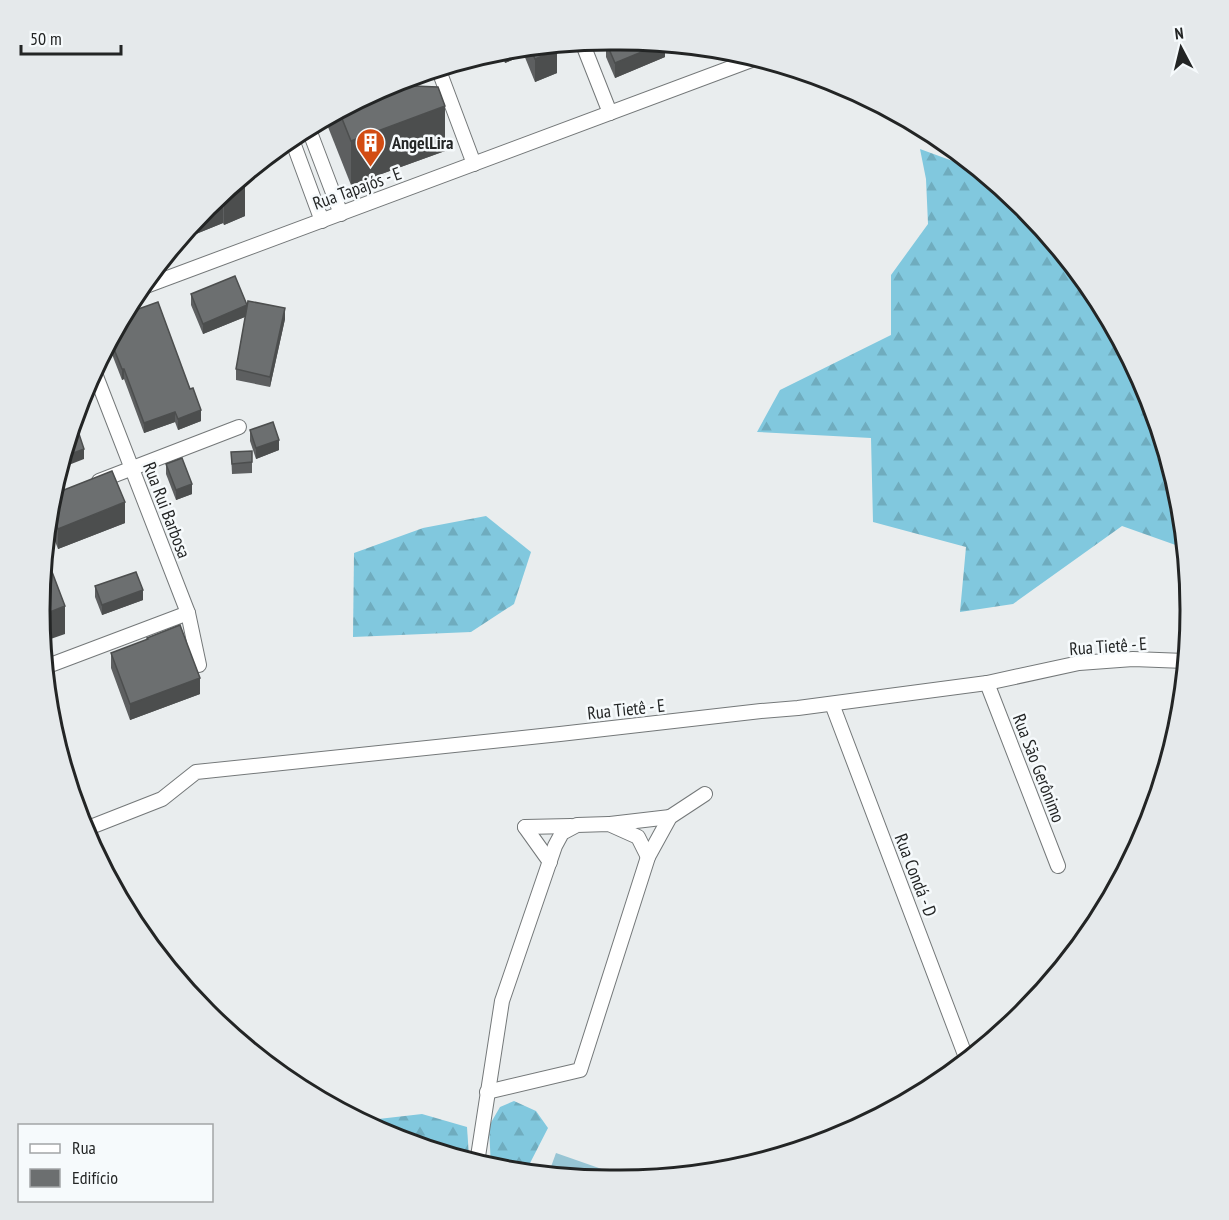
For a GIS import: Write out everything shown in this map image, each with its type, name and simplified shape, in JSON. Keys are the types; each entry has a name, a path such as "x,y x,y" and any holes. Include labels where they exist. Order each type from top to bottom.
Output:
{"street":[{"path":"585,51 610,113"},
{"name":"Rua Tapajós - E","path":"155,284 738,63"},
{"path":"441,76 474,164"},
{"path":"312,136 341,214"},
{"path":"295,147 322,221"},
{"name":"Rua Rui Barbosa","path":"98,381 188,613 200,665"},
{"path":"91,485 239,427"},
{"path":"52,664 188,613"},
{"name":"Rua Tietê - E","path":"93,826 162,799 196,772 832,704 987,683 1079,663 1133,659 1177,661"},
{"name":"Rua São Gerônimo","path":"987,683 1058,866"},
{"name":"Rua Condá - D","path":"832,704 964,1052"},
{"path":"550,861 525,827 609,824 670,817 705,794"},
{"path":"487,1092 580,1070 648,857 670,817"},
{"path":"609,824 638,837 648,857"},
{"path":"478,1154 502,1001 550,861 562,833 577,825"}],"green space":[{"path":"920,149 960,165 989,189 1040,240 1085,299 1122,362 1150,430 1169,501 1176,545 1122,526 1013,604 960,612 966,547 873,522 871,438 757,432 780,390 891,335 891,275 928,224 926,179"},
{"path":"486,516 531,552 514,604 471,632 353,637 354,553 423,528"},
{"path":"514,1101 536,1111 548,1128 529,1165 490,1157 489,1126 500,1107"},
{"path":"422,1114 467,1127 469,1152 430,1141 376,1119"}],"shaded area":[{"path":"556,1153 604,1170 573,1169 551,1167"}],"building":[{"path":"609,50 645,51 615,63"},
{"path":"550,53 535,59 533,55"},
{"path":"412,86 438,87 445,106 351,141 342,118 362,107"},
{"path":"235,276 247,305 203,324 191,294"},
{"path":"248,301 285,308 270,377 236,369"},
{"path":"158,302 190,389 193,388 201,410 178,419 175,412 144,423 114,349 138,309"},
{"path":"273,422 279,440 256,448 250,430"},
{"path":"78,432 84,449 72,453"},
{"path":"252,451 252,462 232,464 231,452"},
{"path":"182,458 192,484 176,490 166,464"},
{"path":"112,471 125,502 58,529 56,524 63,490"},
{"path":"51,570 65,606 50,612"},
{"path":"136,572 143,590 102,605 95,586"},
{"path":"180,625 200,678 130,704 111,653"}],"place":[{"name":"AngelLira","path":"371,168"}]}
